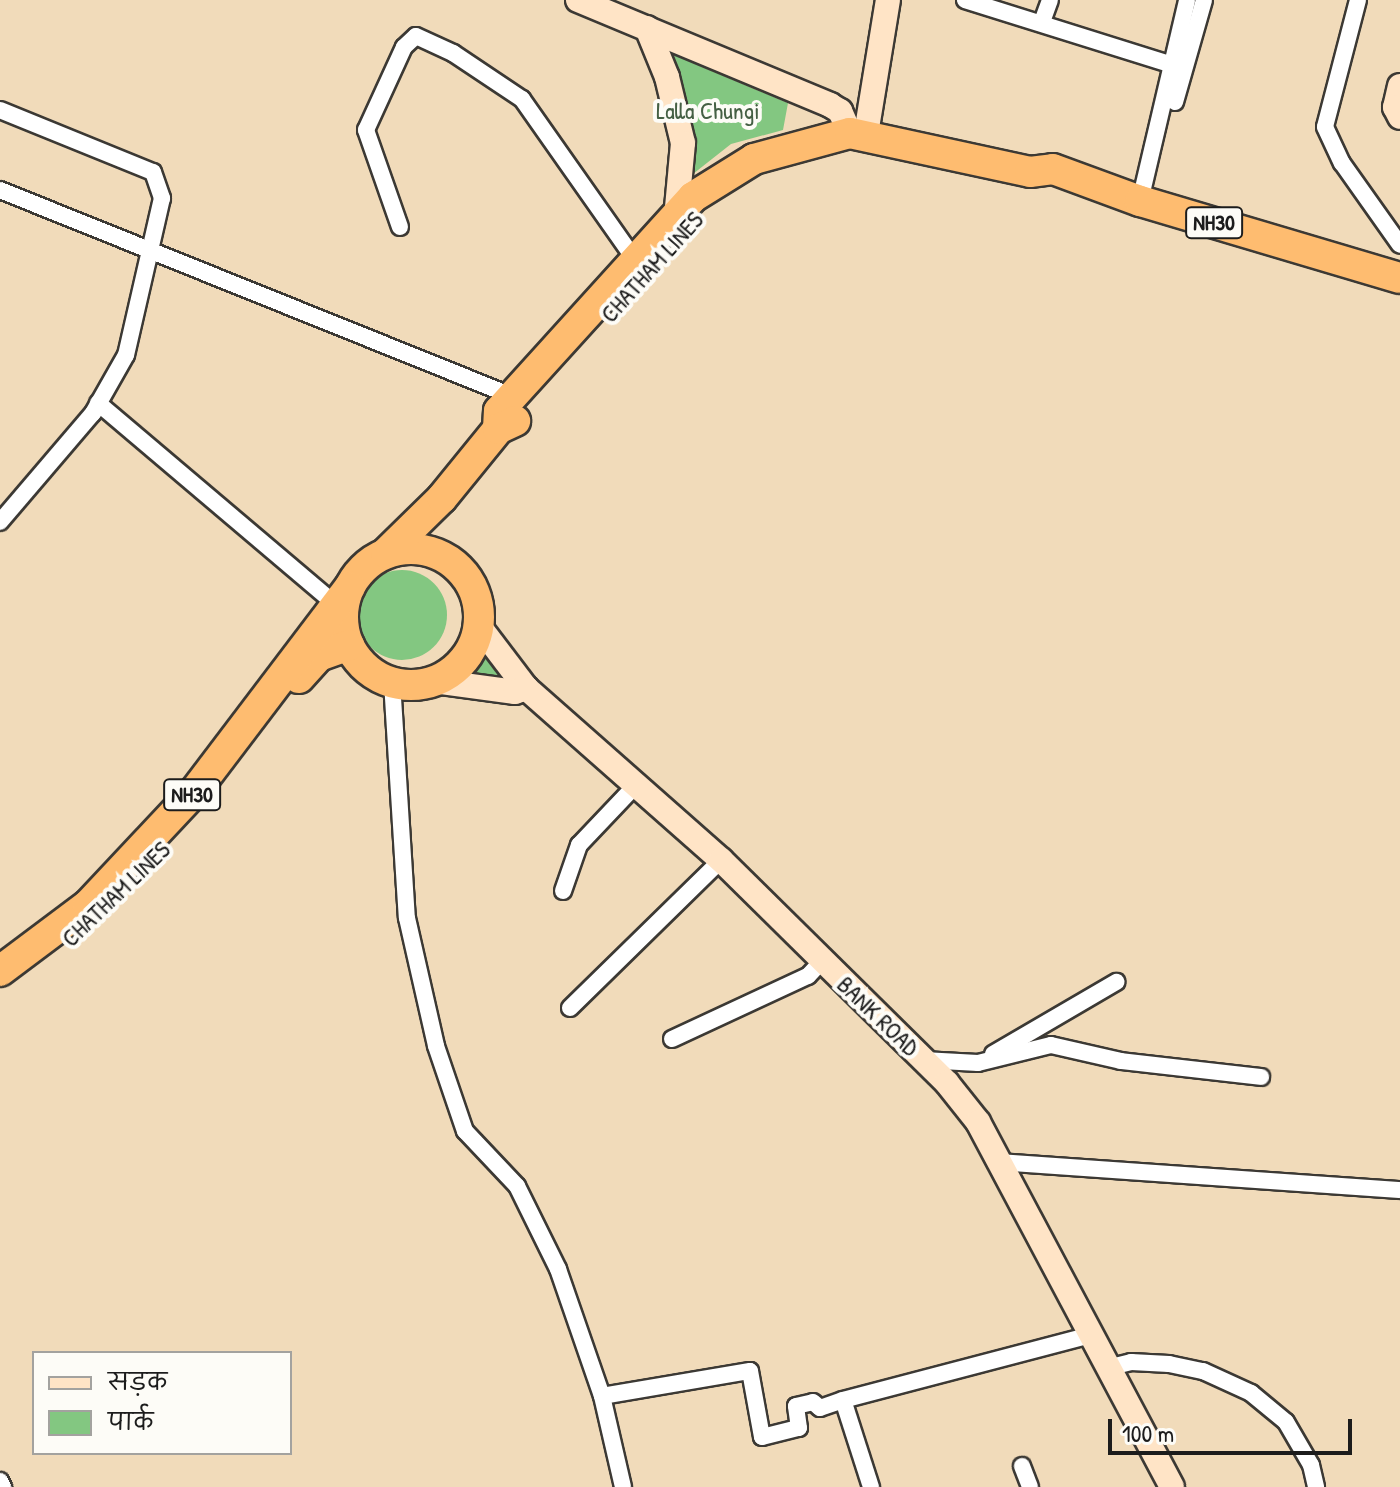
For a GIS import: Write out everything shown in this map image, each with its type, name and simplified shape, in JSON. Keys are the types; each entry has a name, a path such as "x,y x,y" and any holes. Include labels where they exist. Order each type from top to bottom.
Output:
{"highway":[{"name":"NH30","path":"707,192 754,159 858,134 1030,172 1053,169 1140,201 1400,278"},
{"path":"1030,172 1048,189 1400,299"},
{"name":"CHATHAM LINES","path":"0,971 88,905 195,791 359,572 386,553 442,498 498,429 513,423 705,212 707,192 693,197 512,396 499,411 498,429"},
{"path":"343,596 343,616 349,645 374,674 392,682 434,681 464,660 479,626 473,592 453,563 409,548 386,553"},
{"name":"CHATHAM LINES","path":"0,994 123,893 196,813 309,665 349,645"}],"street":[{"path":"578,0 830,105 840,111 858,134"},
{"path":"858,134 888,0"},
{"path":"965,0 1173,65"},
{"path":"1042,22 1050,0"},
{"path":"1140,201 1187,0"},
{"path":"1160,154 1204,0"},
{"path":"1358,0 1325,127 1342,163 1400,245"},
{"path":"647,28 667,77 683,143 676,218"},
{"path":"400,227 366,130 404,47 416,36 453,53 522,99 636,261"},
{"path":"1400,86 1395,107 1400,117"},
{"path":"0,110 153,172 162,198 154,252 126,355 98,403 0,522"},
{"path":"0,190 512,396"},
{"path":"98,403 343,596"},
{"name":"BANK ROAD","path":"479,626 526,688 721,860 923,1060 978,1122 1172,1487"},
{"path":"434,681 515,692 526,688"},
{"path":"392,682 407,918 436,1046 465,1131 517,1186 558,1269 602,1396 623,1487"},
{"path":"563,891 579,845 635,786"},
{"path":"570,1008 721,860"},
{"path":"672,1039 808,976 822,961"},
{"path":"978,1063 1116,982"},
{"path":"923,1060 978,1063 1051,1045 1121,1061 1261,1077"},
{"path":"999,1162 1400,1190"},
{"path":"602,1396 750,1371 762,1437 799,1428 796,1406 813,1402 820,1408 1091,1335"},
{"path":"1107,1368 1131,1362 1169,1364 1203,1371 1251,1393 1286,1422 1311,1465 1316,1487"},
{"path":"843,1400 871,1487"},
{"path":"1022,1466 1030,1487"},
{"path":"0,1481 3,1487"}],"green space":[{"name":"Lalla Chungi","path":"648,44 788,103 783,130 731,144 679,185 674,136"},
{"path":"402,570 419,573 434,583 444,598 447,615 444,632 434,647 419,657 402,660 385,657 370,647 360,632 357,615 360,598 370,583 385,573"},
{"path":"478,646 492,660 515,686 453,677"}]}
